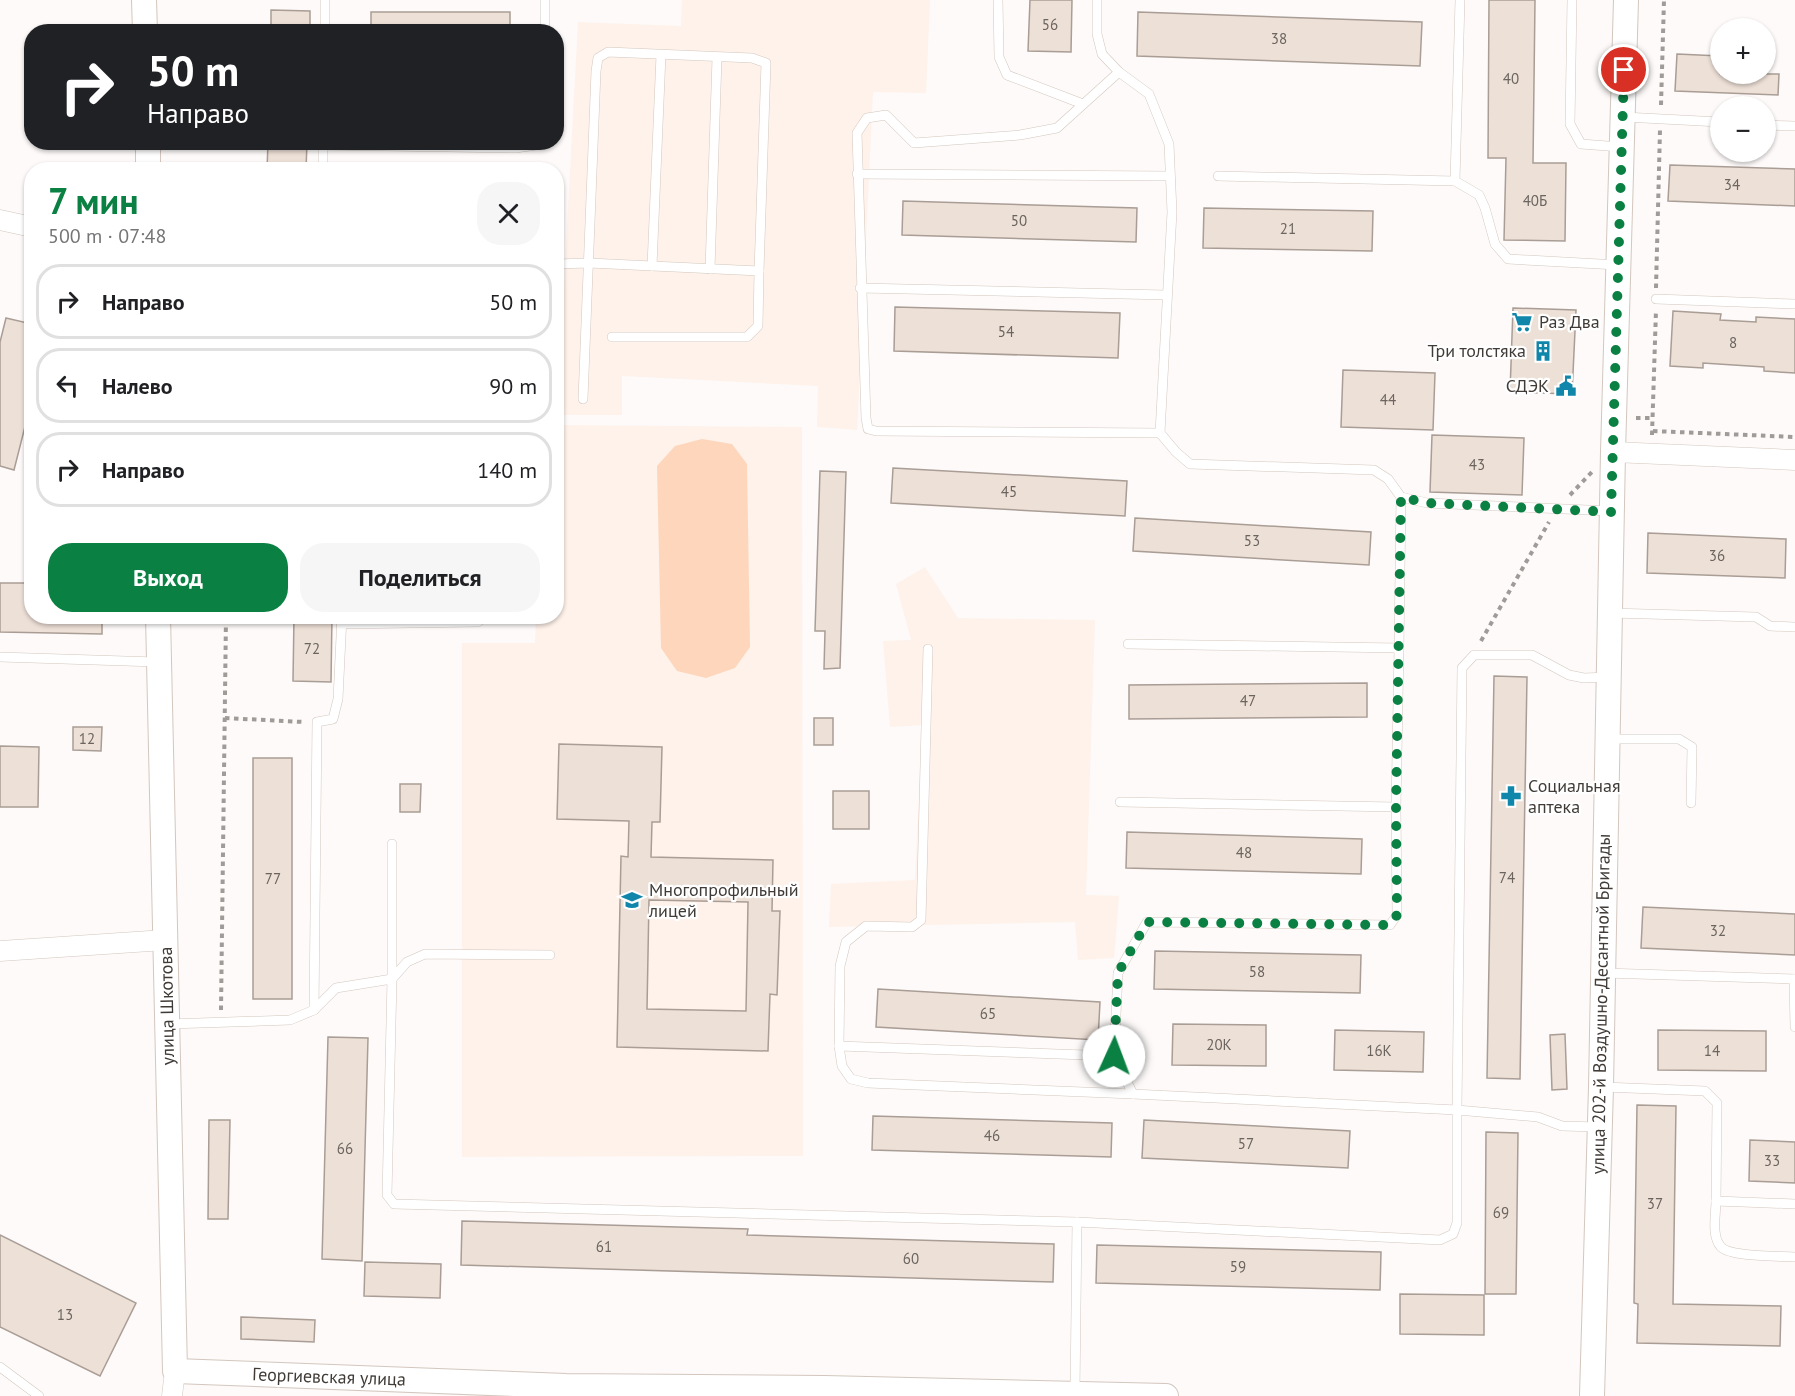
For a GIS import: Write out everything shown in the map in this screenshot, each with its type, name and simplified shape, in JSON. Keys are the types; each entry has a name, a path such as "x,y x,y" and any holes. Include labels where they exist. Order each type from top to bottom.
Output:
{"street":[{"path":"144,0 145,24"},
{"name":"улица 202-й Воздушно-Десантной Бригады","path":"1592,1396 1601,1087 1611,512 1626,0"},
{"path":"0,220 24,225"},
{"path":"1613,452 1795,460"},
{"name":"улица Шкотова","path":"158,624 175,1371 172,1396"},
{"path":"0,951 165,940"},
{"name":"Георгиевская улица","path":"175,1371 566,1386 1166,1396"}],"lane":[{"path":"325,0 325,24"},
{"path":"545,0 545,24"},
{"path":"998,0 999,57 1007,75 1083,104"},
{"path":"1097,0 1098,34 1102,54 1119,72 1149,94 1169,144 1172,212 1160,433 1190,464 1374,470 1388,479 1401,497 1396,807 1397,915 1390,925 1147,922 1118,973 1114,1056 1133,1094"},
{"path":"1455,181 1460,0"},
{"path":"1572,0 1570,124 1581,144 1622,147"},
{"path":"584,399 598,58 608,52 752,58 766,63 758,326 747,337 612,338"},
{"path":"652,266 661,55"},
{"path":"710,268 717,58"},
{"path":"1119,72 1057,128 1020,135 914,143 886,115 867,118 856,133 866,418 868,429 876,431 1160,433"},
{"path":"1623,117 1710,121"},
{"path":"1776,125 1795,126"},
{"path":"857,174 1170,176"},
{"path":"1218,176 1455,181 1479,195 1495,244 1508,258 1619,265"},
{"path":"564,264 759,271"},
{"path":"860,288 1166,295"},
{"path":"1656,299 1795,304"},
{"path":"1401,497 1427,503 1611,512"},
{"path":"1610,613 1756,617 1770,626 1794,627"},
{"path":"314,1010 317,722 333,719 336,709 342,624"},
{"path":"1128,644 1399,648"},
{"path":"928,649 921,920 912,927 866,926 846,942 840,966 839,1046 842,1066 851,1079 868,1083 1456,1110 1538,1117 1562,1126 1599,1127"},
{"path":"392,844 392,979 387,1195 394,1204 1077,1222 1440,1240 1453,1234 1457,1223 1456,1110 1462,668 1474,655 1532,655 1569,675 1584,678 1609,677"},
{"path":"0,657 159,662"},
{"path":"1607,739 1679,739 1685,741 1692,747 1691,803"},
{"path":"1120,802 1396,807"},
{"path":"167,1024 290,1020 314,1010 336,988 392,979 407,962 425,954 550,954"},
{"path":"1602,973 1795,980 1795,1027"},
{"path":"839,1046 1114,1056"},
{"path":"1601,1087 1705,1091 1717,1103 1715,1233 1720,1247 1730,1253 1795,1257"},
{"path":"1716,1201 1795,1204"},
{"path":"1075,1393 1077,1222"},
{"path":"0,1367 39,1396"}],"path":[{"path":"1652,454 1664,0"},
{"path":"1653,431 1795,437"},
{"path":"1474,655 1555,510 1592,472"},
{"path":"221,1023 226,624"},
{"path":"225,718 317,722"}],"shaded area":[{"path":"682,0 930,0 926,93 873,92 857,430 817,427 818,386 622,376 622,415 564,415 564,284 578,22 681,26"},
{"name":"Многопрофильный лицей","path":"564,425 802,427 803,1156 462,1157 462,643 535,643 536,624 564,624"},
{"path":"702,439 732,444 747,464 750,647 735,668 706,678 677,671 661,648 657,466 675,446"},
{"path":"925,567 958,618 1095,620 1086,895 1119,896 1114,958 1078,960 1075,922 829,927 831,884 915,880 922,725 890,727 883,641 911,640 896,584"}],"building":[{"path":"1030,0 1072,0 1071,52 1028,51"},
{"path":"1489,0 1535,0 1533,163 1566,163 1565,241 1504,240 1506,158 1488,158"},
{"path":"271,10 310,11 310,24 271,24"},
{"path":"371,12 510,12 510,24 371,24"},
{"path":"1138,12 1422,22 1420,66 1137,56"},
{"path":"1677,54 1710,56 1710,84 1776,84 1776,74 1779,74 1778,95 1675,91"},
{"path":"268,150 307,150 306,162 267,162"},
{"path":"1670,165 1795,169 1795,206 1668,201"},
{"path":"903,201 1137,208 1136,242 902,235"},
{"path":"1204,208 1373,211 1372,251 1203,248"},
{"path":"895,307 1120,313 1118,358 894,351"},
{"name":"Три толстяка","path":"1513,308 1576,310 1572,394 1510,392"},
{"path":"1673,311 1721,314 1720,320 1756,322 1756,317 1795,319 1795,373 1764,371 1764,367 1703,363 1703,368 1670,366"},
{"path":"6,318 24,322 24,431 14,470 0,466 0,342"},
{"path":"1343,370 1435,373 1433,430 1341,427"},
{"path":"1432,435 1524,438 1522,495 1430,492"},
{"path":"893,468 1127,481 1125,516 891,503"},
{"path":"820,471 846,472 840,668 824,669 825,631 815,631"},
{"path":"1135,518 1371,532 1369,565 1133,551"},
{"path":"1648,533 1786,539 1785,578 1647,573"},
{"path":"0,583 24,583 24,624 102,624 102,634 0,632"},
{"path":"294,624 332,624 331,682 293,681"},
{"path":"1494,676 1527,677 1520,1079 1487,1078"},
{"path":"1367,683 1367,717 1129,719 1129,685"},
{"path":"814,718 833,718 833,745 814,745"},
{"path":"73,727 102,727 101,751 73,750"},
{"path":"559,744 662,747 660,822 652,822 651,857 773,860 772,911 780,911 777,995 770,994 768,1051 617,1047 621,856 628,857 629,821 557,819","holes":["649,900 748,902 746,1011 647,1009"]},
{"path":"0,746 39,747 38,807 0,807"},
{"path":"253,758 292,758 292,999 253,999"},
{"path":"400,784 421,784 420,812 400,812"},
{"path":"833,791 869,791 869,829 833,829"},
{"path":"1127,832 1362,839 1361,874 1126,868"},
{"path":"1643,907 1795,914 1795,955 1641,948"},
{"path":"1155,951 1361,955 1360,993 1154,989"},
{"path":"878,989 1100,1002 1098,1040 876,1027"},
{"path":"1173,1024 1266,1025 1266,1066 1172,1065"},
{"path":"1335,1030 1424,1032 1423,1072 1334,1070"},
{"path":"1658,1030 1766,1031 1766,1071 1658,1070"},
{"path":"1565,1034 1567,1089 1552,1090 1550,1035"},
{"path":"328,1037 368,1038 362,1261 322,1259"},
{"path":"1637,1105 1676,1106 1673,1304 1781,1306 1780,1346 1637,1343 1638,1304 1634,1303"},
{"path":"873,1116 1112,1123 1111,1157 872,1150"},
{"path":"209,1120 230,1120 228,1219 208,1219"},
{"path":"1144,1120 1350,1131 1348,1168 1142,1158"},
{"path":"1486,1132 1518,1133 1516,1294 1485,1294"},
{"path":"1750,1140 1795,1142 1795,1183 1749,1181"},
{"path":"462,1221 748,1229 747,1235 1054,1244 1053,1282 461,1265"},
{"path":"0,1235 136,1303 100,1376 0,1327"},
{"path":"1097,1245 1381,1252 1380,1290 1096,1283"},
{"path":"365,1262 441,1264 440,1298 364,1296"},
{"path":"1400,1294 1484,1295 1484,1335 1400,1334"},
{"path":"241,1317 315,1320 314,1342 241,1339"}],"place":[{"name":"Раз Два","path":"1522,322"},
{"name":"Три толстяка","path":"1543,351"},
{"name":"СДЭК","path":"1566,386"},
{"name":"Социальная аптека","path":"1511,796"},
{"name":"Многопрофильный лицей","path":"632,900"}],"route":[{"path":"1114,1056 1118,973 1147,922 1390,925 1397,915 1396,807 1401,497 1427,503 1611,512 1624,70"}]}
